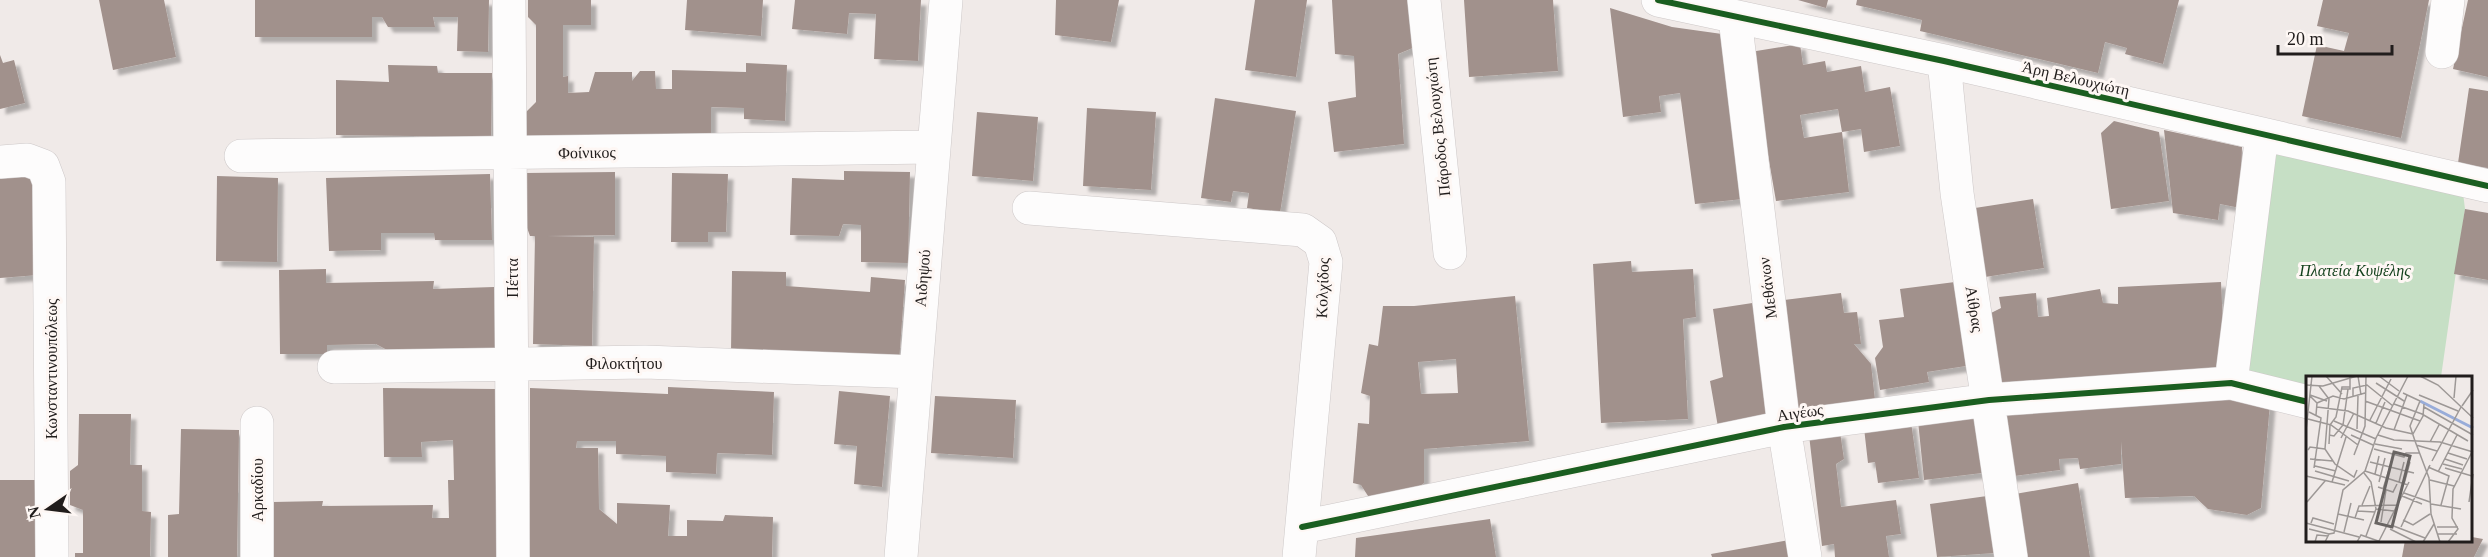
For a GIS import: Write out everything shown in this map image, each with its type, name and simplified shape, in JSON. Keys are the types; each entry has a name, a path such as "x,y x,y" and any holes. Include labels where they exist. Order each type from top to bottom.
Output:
{"street":[{"name":"Πέττα","path":"509,0 512,153 513,557"},
{"name":"Αιδηψού","path":"901,557 946,0"},
{"name":"Πάροδος Βελουχιώτη","path":"1425,0 1450,253"},
{"name":"Άρη Βελουχιώτη","path":"1658,0 1944,61 2488,186"},
{"path":"2442,52 2448,0"},
{"name":"Μεθάνων","path":"1735,18 1784,427 1805,557"},
{"name":"Αίθρας","path":"1944,61 1957,193 2011,557"},
{"path":"2231,383 2262,134"},
{"name":"Φοίνικος","path":"241,156 933,147"},
{"name":"Κωνσταντινουπόλεως","path":"0,162 27,160 43,166 49,182 52,557"},
{"name":"Κολχίδος","path":"1029,208 1304,230 1320,243 1326,262 1300,542"},
{"name":"Φιλοκτήτου","path":"334,367 645,362 915,372"},
{"name":"Αιγέως","path":"1300,542 1784,427 1989,400 2231,383 2306,402"},
{"name":"Αρκαδίου","path":"257,423 257,557"}],"green space":[{"name":"Πλατεία Κυψέλης","path":"2270,149 2463,193 2465,209 2441,376 2306,376 2306,392 2244,376"}],"building":[{"path":"99,0 164,0 176,57 113,70"},
{"path":"255,0 489,0 488,52 457,51 458,17 433,17 435,27 388,27 382,17 372,17 372,37 255,37"},
{"path":"528,0 591,0 591,25 563,25 563,77 568,76 568,93 589,92 595,72 632,72 632,81 640,71 655,71 656,89 672,89 672,70 746,72 746,63 787,65 785,121 744,119 744,108 711,107 711,141 526,141 526,112 536,102 536,25 528,17"},
{"path":"687,0 763,0 761,36 685,30"},
{"path":"795,0 921,0 918,61 874,59 876,14 849,13 847,34 792,29"},
{"path":"1056,0 1119,0 1111,42 1055,35"},
{"path":"1255,0 1307,0 1296,77 1245,70"},
{"path":"1332,0 1409,0 1415,47 1398,54 1404,144 1334,152 1328,102 1356,97 1354,56 1335,54"},
{"path":"1464,0 1553,0 1558,71 1469,77"},
{"path":"1798,0 1828,0 1826,8"},
{"path":"1857,0 2179,0 2163,64 2125,54 2127,48 2105,42 2098,73 1920,31 1922,20 1856,5"},
{"path":"2323,0 2429,0 2401,138 2302,116 2317,45 2344,51 2349,33 2317,26"},
{"path":"2468,0 2488,0 2488,77 2453,69"},
{"path":"1610,8 1672,27 1722,34 1743,199 1695,204 1680,93 1659,96 1661,112 1623,117"},
{"path":"1800,44 1803,65 1825,61 1827,72 1861,66 1865,92 1890,87 1900,146 1864,152 1861,129 1842,132 1849,192 1776,201 1750,52","holes":["1838,109 1842,132 1804,138 1800,115"]},
{"path":"0,55 3,63 14,60 25,103 0,109"},
{"path":"388,65 437,66 438,73 492,73 491,137 336,135 336,80 389,82"},
{"path":"2469,88 2488,91 2488,168 2458,163"},
{"path":"1215,98 1296,111 1280,213 1247,208 1249,193 1233,191 1231,202 1201,198"},
{"path":"1087,108 1156,112 1151,190 1083,186"},
{"path":"977,112 1038,117 1033,181 972,176"},
{"path":"2114,121 2159,132 2169,201 2111,209 2101,133"},
{"path":"2164,130 2242,147 2240,208 2220,204 2218,220 2173,213"},
{"path":"844,171 910,172 908,263 861,262 861,225 843,224 839,236 790,235 792,178 844,180"},
{"path":"615,172 615,235 547,236 594,237 592,346 533,344 535,236 530,236 526,225 525,173"},
{"path":"672,173 728,174 726,232 708,232 708,242 671,242"},
{"path":"490,174 492,240 435,240 434,233 381,233 381,250 329,251 326,178"},
{"path":"217,176 278,178 277,262 216,261"},
{"path":"0,177 35,177 38,275 0,278"},
{"path":"2033,199 2044,268 1985,277 1975,208"},
{"path":"2465,209 2488,213 2488,280 2454,274"},
{"path":"1631,261 1632,272 1693,269 1696,317 1683,319 1688,419 1601,423 1593,264"},
{"path":"326,269 326,283 434,281 433,289 494,287 496,350 391,352 376,344 327,345 327,354 280,354 279,270"},
{"path":"732,271 786,272 786,286 870,292 871,277 905,280 899,362 731,352"},
{"path":"1955,282 1966,366 1927,372 1929,382 1880,390 1875,358 1883,347 1879,320 1904,317 1900,289"},
{"path":"2221,282 2225,368 1996,384 1989,314 2001,308 1999,297 2036,293 2038,317 2049,316 2047,298 2100,289 2103,303 2118,304 2118,287"},
{"path":"1841,293 1844,313 1857,312 1861,344 1854,344 1871,364 1875,400 1795,409 1784,300"},
{"path":"1515,296 1529,441 1424,449 1424,483 1407,496 1370,499 1361,485 1353,483 1358,423 1369,424 1370,396 1361,393 1369,344 1378,346 1383,306 1414,306","holes":["1456,359 1458,393 1421,394 1418,362"]},
{"path":"1759,302 1774,416 1718,427 1710,381 1723,377 1713,309"},
{"path":"668,387 774,392 772,455 717,453 716,474 666,472 666,456 616,454 616,441 577,441 576,448 598,448 599,509 617,524 617,503 670,505 668,536 687,536 687,520 723,521 725,515 773,517 772,557 530,557 530,388 668,394"},
{"path":"383,388 496,389 497,557 274,557 273,502 323,501 322,506 433,505 432,518 449,518 448,480 454,480 453,440 421,442 422,457 384,457"},
{"path":"839,391 890,396 882,487 854,484 857,446 834,444"},
{"path":"2201,395 2270,403 2261,508 2247,515 2208,509 2194,496 2125,498 2121,441 2121,464 2080,469 2078,458 2059,459 2060,470 2007,477 1999,411"},
{"path":"935,396 1016,400 1013,458 931,453"},
{"path":"79,414 131,414 130,465 142,465 142,511 151,512 150,557 75,557 75,553 83,553 83,510 70,505 70,471 78,465"},
{"path":"1975,414 1982,473 1924,480 1918,421"},
{"path":"1911,422 1919,478 1878,483 1875,462 1868,463 1864,428"},
{"path":"181,429 239,430 237,557 168,557 168,515 179,514"},
{"path":"1840,432 1844,459 1836,464 1841,507 1896,500 1901,534 1886,536 1889,557 1835,557 1834,544 1822,546 1809,435"},
{"path":"0,480 36,480 36,557 0,557"},
{"path":"2078,483 2090,557 2023,557 2015,494"},
{"path":"1987,496 1995,553 1937,557 1930,504"},
{"path":"1490,519 1496,557 1355,557 1356,538"},
{"path":"2473,537 2483,539 2474,557 2402,557 2405,542 2473,542"},
{"path":"1789,540 1792,557 1712,557 1711,554"}],"cycle path":[{"path":"1658,0 1944,61 2488,186"},
{"path":"1302,527 1784,427 1989,400 2231,383 2306,402"}]}
